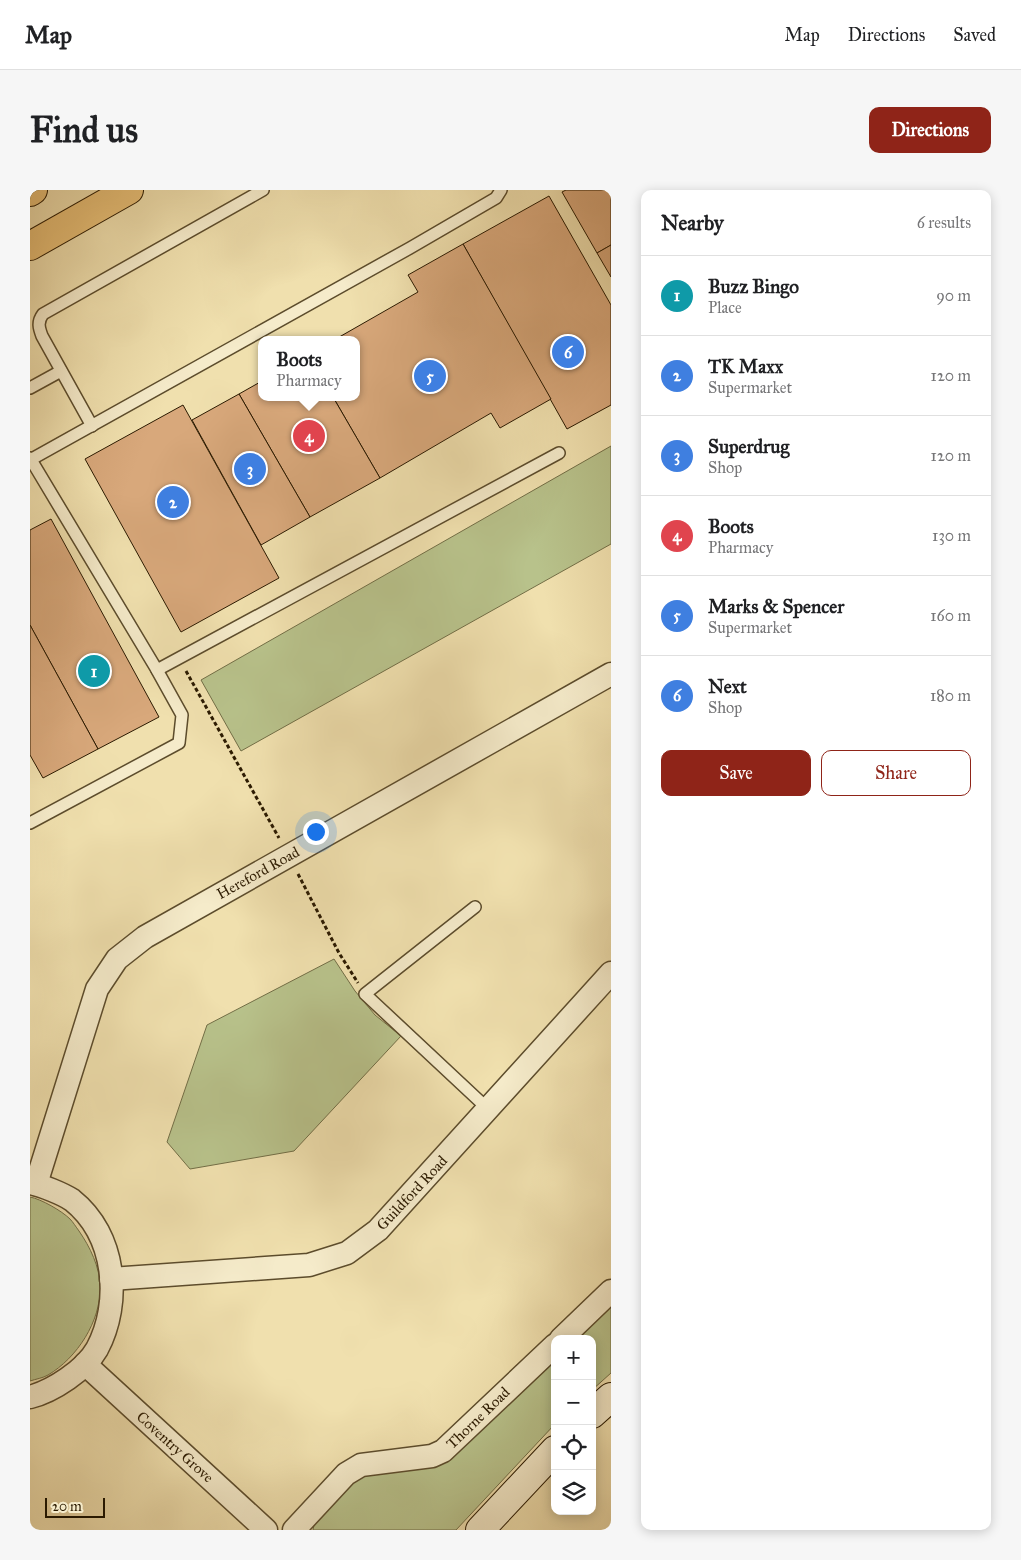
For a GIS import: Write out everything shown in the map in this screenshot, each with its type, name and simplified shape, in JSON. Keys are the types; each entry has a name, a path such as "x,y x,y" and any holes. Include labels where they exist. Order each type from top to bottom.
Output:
{"highway":[{"path":"30,246 129,190"}],"street":[{"name":"Hereford Road","path":"33,1184 97,989 117,959 145,937 611,674"},
{"name":"Guildford Road","path":"111,1279 309,1265 347,1253 378,1230 611,973"},
{"path":"30,1397 61,1384 85,1364 96,1350 107,1323 112,1300 106,1247 93,1222 71,1200 33,1184"},
{"path":"565,1335 611,1291"},
{"name":"Thorne Road","path":"294,1530 346,1474 361,1465 432,1456 443,1451 551,1349"},
{"name":"Coventry Grove","path":"85,1364 266,1530"},
{"path":"596,1410 611,1397"},
{"path":"480,1530 551,1454"}],"lane":[{"path":"92,426 42,336 39,326 40,318 43,314 263,190"},
{"path":"30,824 179,743 182,715 157,670 30,460 410,248 496,198 502,190"},
{"path":"30,388 61,371"},
{"path":"157,670 559,453"},
{"path":"475,907 364,994 488,1109"}],"path":[{"path":"179,658 289,856 339,953 364,994"}],"green space":[{"path":"611,446 611,544 241,751 201,680"},
{"path":"334,959 355,991 375,1015 401,1036 294,1151 190,1169 167,1142 207,1025"},
{"path":"30,1197 51,1206 72,1222 83,1237 94,1258 100,1287 99,1300 92,1325 77,1349 59,1368 42,1378 30,1381"},
{"path":"611,1303 611,1373 596,1386 596,1335 577,1335"},
{"path":"551,1359 551,1428 456,1530 313,1530 315,1520 359,1477 368,1472 429,1464"}],"building":[{"path":"566,190 611,190 611,245 597,253 562,192"},
{"path":"549,196 611,305 611,405 567,429 463,244"},
{"path":"463,244 551,399 500,428 491,413 380,478 335,401 360,401 360,336 341,336 418,292 408,275"},
{"path":"611,245 611,277 597,253"},
{"path":"258,383 258,401 335,401 380,478 310,517 239,394"},
{"path":"239,394 310,517 261,545 192,420"},
{"path":"183,405 279,578 181,632 85,459"},
{"path":"51,519 159,717 98,749 30,625 30,530"},
{"path":"30,625 98,749 43,778 30,755"}],"place":[{"name":"Next","path":"568,352"},
{"name":"Marks & Spencer","path":"430,376"},
{"name":"Boots","path":"309,436"},
{"name":"Superdrug","path":"250,469"},
{"name":"TK Maxx","path":"173,502"},
{"name":"Buzz Bingo","path":"94,671"}]}
